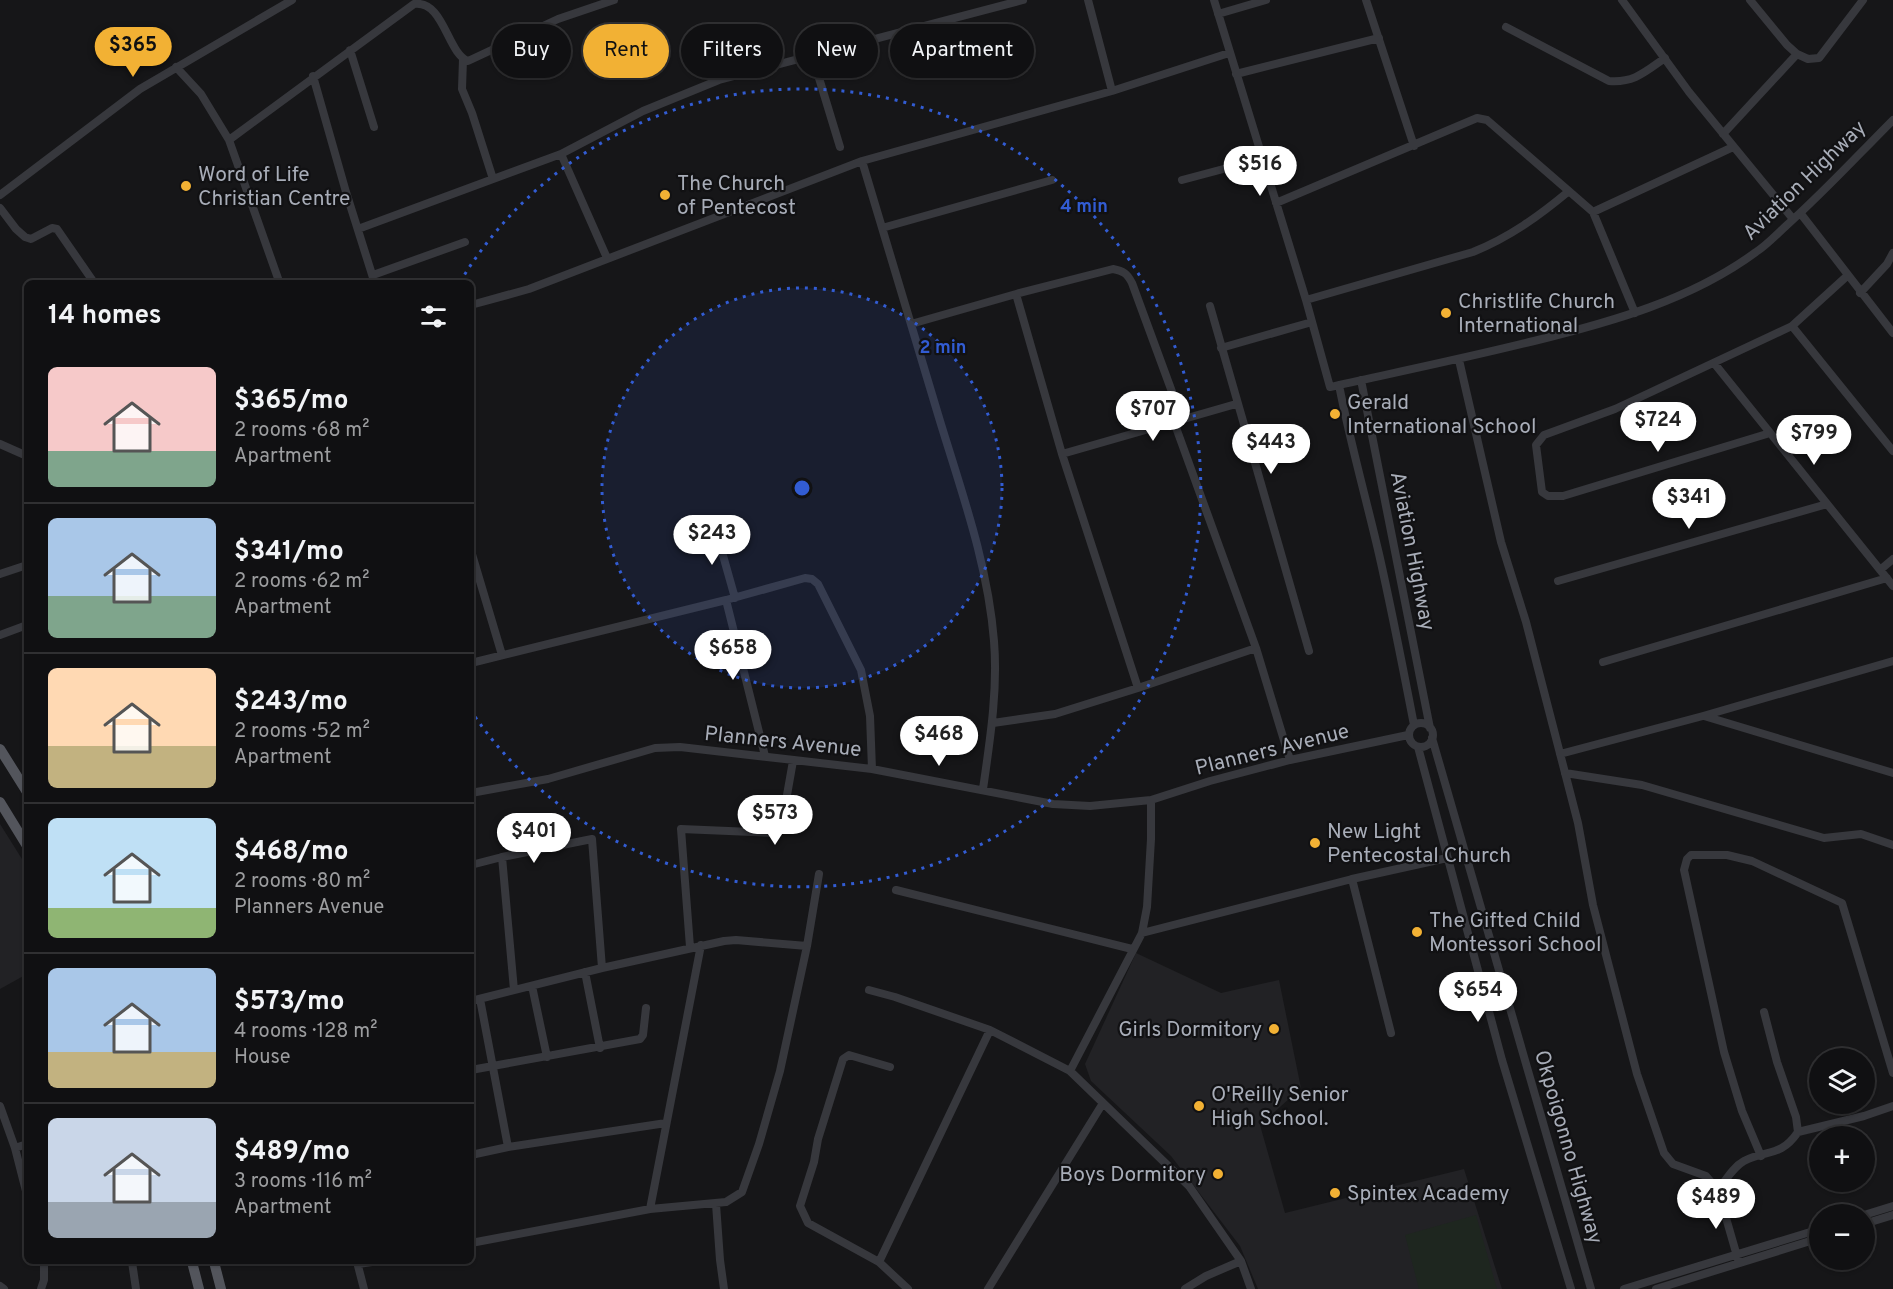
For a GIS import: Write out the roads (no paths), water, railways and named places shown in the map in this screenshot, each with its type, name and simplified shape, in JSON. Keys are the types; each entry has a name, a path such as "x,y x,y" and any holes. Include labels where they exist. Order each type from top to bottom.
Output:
{"main road":[{"path":"0,749 24,787"},
{"path":"0,802 24,841"},
{"path":"193,1264 199,1289"},
{"path":"215,1264 221,1289"}],"street":[{"path":"0,195 140,89 292,0"},
{"path":"463,59 471,61 558,19 614,0"},
{"path":"878,38 1023,0"},
{"path":"1088,0 1112,91"},
{"path":"1214,0 1261,159 1334,386"},
{"path":"1218,14 1266,0"},
{"path":"1366,0 1414,146"},
{"path":"1622,0 1733,147 1797,217 1893,333"},
{"path":"1750,0 1787,45 1797,54 1808,59 1819,58 1863,0"},
{"path":"229,140 313,76 420,2 430,6 463,59 462,89 493,179"},
{"path":"1506,27 1609,81 1622,82 1635,78 1665,58"},
{"path":"1236,74 1379,38"},
{"path":"350,50 374,127"},
{"path":"474,304 529,289 862,161 1112,91 1229,53"},
{"path":"1723,134 1797,54"},
{"path":"358,230 561,154 643,111 719,80 795,60"},
{"path":"176,67 201,94 229,140 279,280"},
{"path":"313,76 374,279 465,243"},
{"path":"819,78 840,147"},
{"path":"1276,203 1414,146 1471,119 1482,118 1593,212 1635,313"},
{"name":"Aviation Highway","path":"1414,725 1391,608 1365,496 1334,386 1459,360 1578,330 1635,313 1690,291 1757,252 1797,217 1893,120"},
{"path":"1593,212 1733,147"},
{"path":"561,154 607,258"},
{"path":"1182,180 1261,159"},
{"path":"862,161 970,517 989,596 994,643 993,723 983,789"},
{"path":"882,228 1052,180"},
{"path":"1306,300 1473,252 1493,244 1538,217 1569,191"},
{"path":"0,208 25,237 31,239 52,228 57,229 92,280"},
{"path":"1860,293 1887,264 1893,253"},
{"path":"910,324 1113,269 1128,275 1256,648 1290,760"},
{"path":"1770,433 1563,496 1548,496 1542,492 1536,445 1544,435 1615,409 1792,326 1847,276"},
{"path":"1016,294 1062,454 1138,688"},
{"path":"1210,306 1236,404 1309,651"},
{"path":"1221,348 1312,322"},
{"path":"1792,326 1893,451"},
{"path":"1459,360 1501,542 1526,622 1578,823 1593,904 1637,1074 1664,1153 1673,1164 1706,1176 1718,1190 1739,1263"},
{"path":"1714,363 1893,586"},
{"name":"Aviation Highway","path":"1361,380 1430,728"},
{"path":"1062,454 1236,404"},
{"path":"0,444 24,455"},
{"path":"1558,581 1827,504"},
{"path":"715,527 765,756"},
{"path":"1880,570 1893,560"},
{"path":"474,561 502,655"},
{"path":"0,574 24,566"},
{"path":"474,662 730,599 805,578 812,579 818,584 861,670 870,716 872,769"},
{"path":"1604,662 1887,578"},
{"path":"0,635 24,626"},
{"path":"993,723 1055,714 1256,648"},
{"path":"1560,754 1703,716 1893,661"},
{"path":"1703,716 1893,773"},
{"path":"1424,723 1430,728 1432,738 1425,746 1418,747 1411,742 1408,735 1414,725 1424,723"},
{"name":"Planners Avenue","path":"474,792 548,779 655,748 680,747 872,769 1053,804 1090,806 1151,800 1210,781 1290,760 1408,735"},
{"name":"Okpoigonno Highway","path":"1432,738 1591,1289"},
{"name":"Okpoigonno Highway","path":"1418,747 1502,1060 1570,1286"},
{"path":"690,947 681,829 778,832 781,830 793,761"},
{"path":"1565,772 1642,785 1824,838 1861,834 1893,845"},
{"path":"1070,1071 1142,933 1147,907 1151,800"},
{"path":"474,864 592,839 602,968"},
{"path":"1761,1156 1742,1111 1724,1052 1684,870 1687,859 1691,855 1727,855 1752,861 1842,903 1893,1073"},
{"path":"502,857 514,990"},
{"path":"1142,933 1352,879 1447,858"},
{"path":"474,1242 650,1209 716,1204 731,1200 742,1192 759,1144 780,1071 807,946 819,874"},
{"path":"1352,879 1391,1033"},
{"path":"896,890 1132,950"},
{"path":"508,1147 476,1000 701,945 736,940 807,946"},
{"path":"650,1209 701,945"},
{"path":"585,972 600,1048"},
{"path":"532,986 547,1057"},
{"path":"869,990 990,1030 1070,1071 1189,1186 1241,1262 1251,1289"},
{"path":"474,1069 600,1048 642,1038 646,1008"},
{"path":"1718,1190 1735,1167 1745,1160 1777,1151 1791,1143 1798,1132 1796,1117 1777,1062 1764,1012"},
{"path":"879,1262 990,1030"},
{"path":"890,1067 849,1055 843,1059 800,1206 803,1216 813,1226 879,1262 908,1289"},
{"path":"988,1289 1103,1103"},
{"path":"1798,1132 1864,1116 1893,1106"},
{"path":"0,1109 15,1148 24,1183"},
{"path":"474,1154 508,1147 666,1124"},
{"path":"15,1148 24,1145"},
{"path":"716,1204 724,1289"},
{"path":"1875,1212 1893,1206"},
{"path":"1875,1221 1893,1215"},
{"path":"1624,1289 1809,1232"},
{"path":"1656,1289 1809,1241"},
{"path":"1185,1289 1206,1276 1241,1262"},
{"path":"41,1289 44,1280 44,1264"},
{"path":"132,1264 136,1289"},
{"path":"357,1264 363,1289"},
{"path":"0,1286 4,1289"},
{"path":"1570,1286 1579,1289"}],"place":[{"name":"Word of Life Christian Centre","path":"186,186"},
{"name":"The Church of Pentecost","path":"665,195"},
{"name":"Christlife Church International","path":"1446,313"},
{"name":"Gerald International School","path":"1335,414"},
{"name":"New Light Pentecostal Church","path":"1315,843"},
{"name":"The Gifted Child Montessori School","path":"1417,932"},
{"name":"Girls Dormitory","path":"1274,1029"},
{"name":"O'Reilly Senior High School.","path":"1199,1106"},
{"name":"Boys Dormitory","path":"1218,1174"},
{"name":"Spintex Academy","path":"1335,1193"}]}
